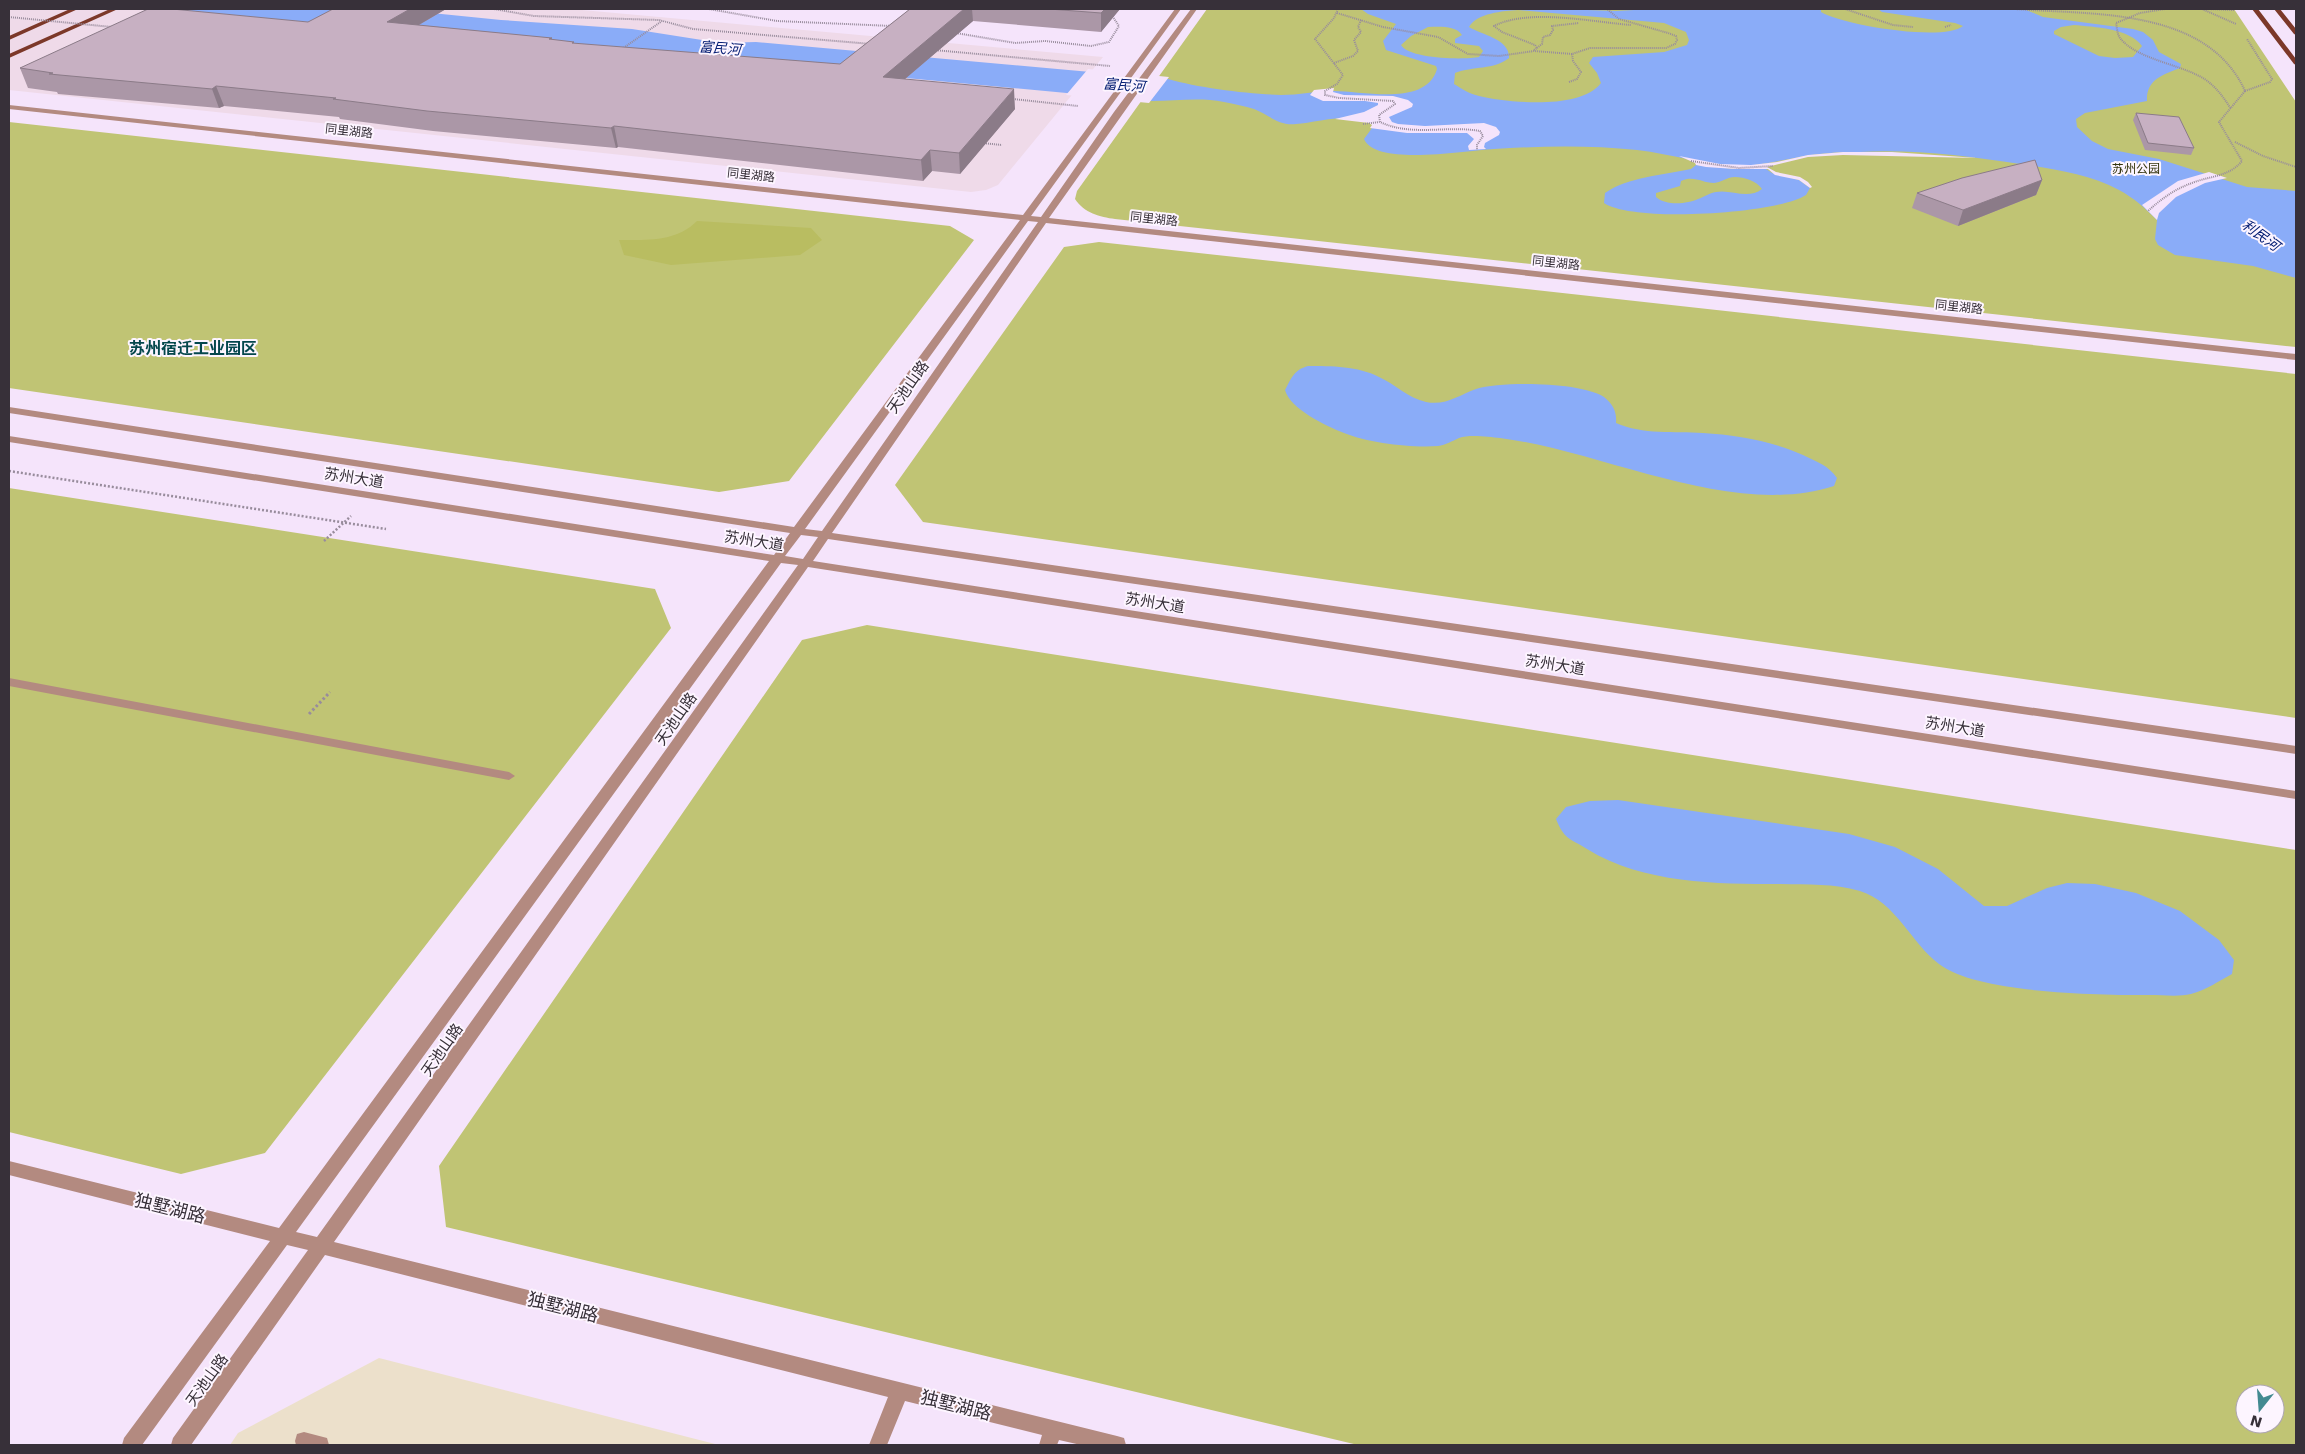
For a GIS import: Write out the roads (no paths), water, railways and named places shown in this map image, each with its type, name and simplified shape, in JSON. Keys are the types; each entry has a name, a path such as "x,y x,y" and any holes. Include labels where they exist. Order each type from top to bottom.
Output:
{"main road":[{"path":"9,38 75,9"},
{"path":"2255,9 2296,63"},
{"path":"2277,9 2293,24 2296,32"},
{"path":"9,56 112,10"}],"street":[{"name":"天池山路","path":"131,1445 285,1237 1178,9"},
{"name":"天池山路","path":"180,1445 805,564 1118,114 1194,9"},
{"name":"同里湖路","path":"9,107 2296,357"},
{"name":"苏州大道","path":"9,410 797,531 2296,750"},
{"name":"苏州大道","path":"9,439 776,560 2296,795"},
{"path":"9,682 509,776"},
{"name":"独墅湖路","path":"9,1168 900,1390 1050,1437 1118,1445"},
{"path":"878,1445 900,1390"}],"water":[{"path":"167,9 392,9 501,20 632,29 721,43 756,42 1168,79 1224,90 1281,95 1334,91 1376,94 1407,93 1431,81 1437,69 1436,66 1386,50 1383,41 1396,24 1368,14 1361,9 1558,9 1616,11 1652,9 1821,9 1821,12 1849,22 1893,30 1936,32 1952,31 1963,26 1955,23 1882,12 1878,9 2024,9 2043,17 2143,32 2153,40 2159,52 2181,64 2180,68 2161,76 2152,83 2147,94 2147,101 2085,113 2076,119 2077,127 2092,141 2108,149 2159,159 2247,187 2296,191 2296,278 2253,266 2175,255 2158,245 2155,239 2157,220 2124,193 2096,180 2058,170 1960,156 1900,151 1828,153 1743,166 1716,164 1619,148 1512,148 1444,154 1403,155 1386,153 1372,148 1364,139 1375,124 1368,120 1337,118 1290,124 1279,122 1254,109 1224,102 1197,99 1152,101","holes":["1518,10 1664,23 1686,32 1689,40 1687,45 1664,52 1593,57 1589,63 1597,73 1601,83 1591,92 1578,97 1562,101 1544,102 1492,99 1472,94 1454,84 1455,73 1490,66 1509,58 1505,46 1500,42 1469,27 1478,19 1498,12","2074,25 2120,32 2129,35 2142,46 2133,57 2115,58 2099,56 2054,34 2054,31 2061,27","1428,27 1451,28 1462,35 1455,39 1455,43 1479,46 1483,51 1479,57 1472,58 1425,56 1406,50 1401,45 1411,36"]},
{"path":"1696,165 1735,169 1766,169 1772,173 1799,180 1810,188 1806,195 1790,202 1766,207 1705,214 1644,213 1620,209 1604,203 1605,193 1624,183 1691,169","holes":["1735,177 1754,182 1762,189 1751,194 1716,192 1683,203 1665,202 1656,197 1656,193 1680,186 1681,181 1686,179 1714,183"]},
{"path":"1308,366 1353,369 1371,373 1419,400 1433,403 1440,403 1488,386 1541,384 1578,388 1604,397 1614,408 1616,423 1626,427 1659,432 1728,435 1766,442 1791,450 1818,462 1830,470 1837,478 1834,486 1795,494 1753,494 1711,489 1540,445 1500,438 1469,436 1446,444 1427,446 1390,444 1365,440 1344,433 1310,416 1288,397 1285,390 1292,378 1296,372"},
{"path":"1618,800 1849,834 1895,847 1938,869 1984,906 2007,906 2047,888 2067,883 2095,884 2136,893 2180,911 2219,940 2234,960 2232,974 2197,992 2176,996 2040,991 1981,982 1957,974 1939,964 1884,904 1873,896 1860,891 1831,886 1681,880 1657,875 1609,861 1587,849 1571,840 1559,826 1556,819 1566,807 1590,801"}],"district":[{"name":"苏州宿迁工业园区","path":"193,348"}],"water label":[{"name":"富民河","path":"720,48"},
{"name":"富民河","path":"1124,85"},
{"name":"利民河","path":"2261,235"}],"park label":[{"name":"苏州公园","path":"2136,169"}]}
